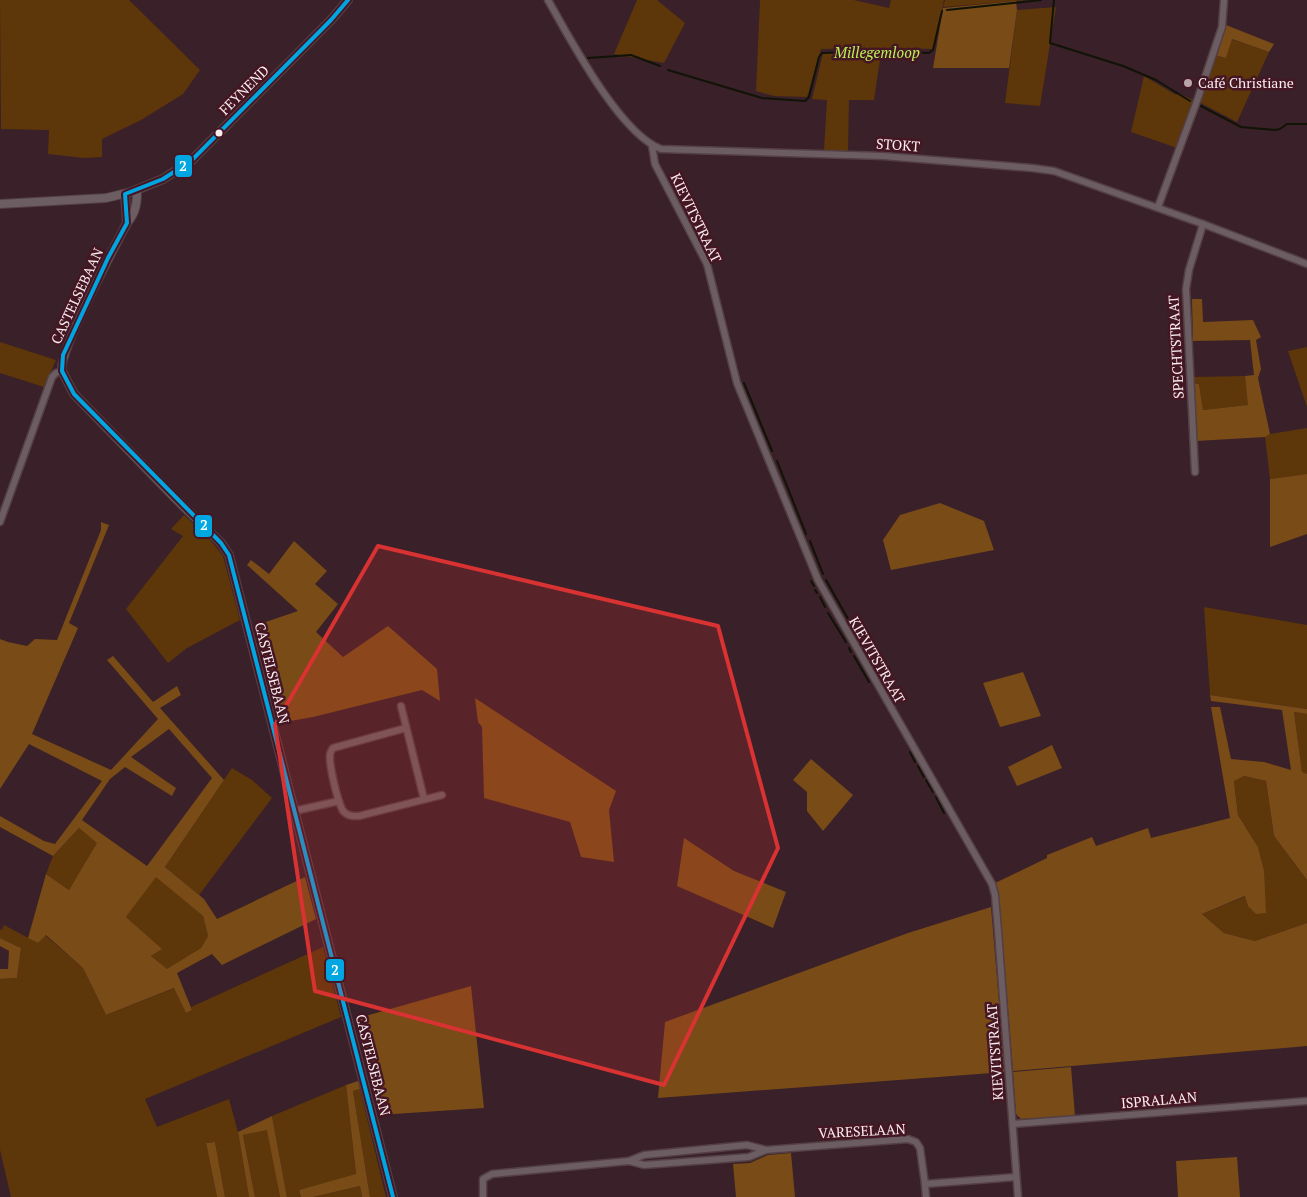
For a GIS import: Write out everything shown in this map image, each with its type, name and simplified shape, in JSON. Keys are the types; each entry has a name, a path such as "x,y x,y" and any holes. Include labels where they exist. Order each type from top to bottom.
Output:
{"street":[{"name":"FEYNEND","path":"0,204 106,198 138,190 163,179 191,161 317,34 348,0"},
{"path":"548,0 604,93 633,130 652,146"},
{"path":"1158,207 1222,27 1224,0"},
{"name":"STOKT","path":"652,146 661,149 883,156 1054,171 1158,207 1307,264"},
{"name":"KIEVITSTRAAT","path":"652,146 655,164 707,264 737,384 818,580 992,884 995,895 1018,1197"},
{"name":"CASTELSEBAAN","path":"138,190 133,217 126,223 63,355 62,371 74,394 99,421 227,549 394,1197"},
{"name":"CASTELSEBAAN","path":"125,194 126,223"},
{"name":"SPECHTSTRAAT","path":"1195,472 1186,290 1189,270 1203,224"},
{"path":"0,522 52,377 62,371"},
{"path":"401,706 424,799"},
{"path":"406,728 332,748 330,753 331,762 339,801 344,812 350,816 359,816 442,795"},
{"path":"294,811 339,801"},
{"name":"ISPRALAAN","path":"1013,1124 1307,1101"},
{"name":"VARESELAAN","path":"629,1161 644,1166 749,1157 766,1150 908,1139 916,1142 920,1148 926,1197"},
{"name":"VARESELAAN","path":"484,1197 484,1179 492,1174 629,1161 644,1155 747,1145 766,1150"},
{"path":"925,1184 1016,1177"}],"highlighted area":[{"path":"378,546 718,626 778,848 664,1085 315,991 275,725"}],"shaded area":[{"path":"0,0 129,0 200,70 183,94 141,120 102,139 102,157 84,158 48,154 49,130 1,129"},
{"path":"637,0 657,0 685,23 664,63 614,54"},
{"path":"760,0 854,0 889,8 891,0 944,0 934,49 821,49 807,97 774,96 756,91"},
{"path":"945,0 1027,0 943,7"},
{"path":"1016,1 1017,10 1009,68 933,68 943,8"},
{"path":"1056,7 1040,106 1005,103 1017,10"},
{"path":"1226,25 1274,44 1269,52 1232,39 1226,58 1217,56"},
{"path":"1231,39 1269,52 1237,122 1199,102 1216,56 1226,58"},
{"path":"823,53 881,53 874,100 849,100 848,151 824,150 827,100 812,99"},
{"path":"1144,76 1176,95 1178,93 1193,100 1177,148 1131,132"},
{"path":"1192,299 1202,299 1203,322 1253,320 1261,337 1256,340 1261,369 1258,378 1270,434 1265,437 1196,441 1192,383 1199,384 1203,410 1248,405 1245,376 1254,375 1250,340 1193,341"},
{"path":"0,342 56,360 44,387 0,373"},
{"path":"1307,347 1307,407 1288,351"},
{"path":"1245,376 1249,405 1203,410 1199,384 1192,383 1193,377"},
{"path":"1307,428 1307,474 1270,479 1265,437 1270,434"},
{"path":"1307,474 1307,534 1270,547 1270,479"},
{"path":"940,503 984,521 994,550 891,570 883,540 900,515"},
{"path":"184,515 212,542 223,556 240,620 187,648 168,663 126,609 183,536 171,529"},
{"path":"101,522 109,525 69,623 78,628 32,734 111,770 158,719 107,660 113,656 153,702 177,686 181,695 160,708 224,780 165,867 204,899 217,919 305,877 316,919 222,965 212,954 177,973 192,1010 186,1013 174,988 106,1015 83,968 46,935 38,943 28,938 46,874 69,890 97,843 79,828 53,856 0,827 0,816 44,841 55,844 102,781 29,744 0,789 0,639 27,646 35,639 57,640 101,530","holes":["169,729 212,778 147,866 82,820 110,779 125,767 172,796 176,788 131,757","156,877 203,916 208,936 201,948 167,969 151,956 162,949 126,917"]},
{"path":"294,541 327,571 315,584 338,604 316,632 343,657 388,626 437,669 440,701 422,690 313,717 279,723 254,626 298,611 247,565 251,560 269,574"},
{"path":"1204,607 1307,625 1307,709 1210,695"},
{"path":"1023,672 1041,716 1000,727 983,683"},
{"path":"1210,695 1307,709 1307,714 1294,712 1302,772 1307,774 1307,880 1274,836 1266,781 1244,776 1234,781 1238,815 1258,847 1264,870 1266,913 1256,914 1248,906 1245,896 1202,914 1224,933 1255,941 1307,923 1307,1046 1013,1071 1000,908 995,883 1047,858 1047,855 1092,837 1096,846 1148,828 1151,838 1230,818 1211,707 1220,707 1231,759 1264,762 1291,770 1282,710 1211,701"},
{"path":"475,698 616,791 609,810 614,862 581,857 570,822 484,798 482,727 478,722"},
{"path":"1294,712 1307,714 1307,774 1302,773"},
{"path":"1052,745 1062,768 1017,786 1008,767"},
{"path":"811,759 853,795 823,831 807,811 807,792 793,780"},
{"path":"232,768 252,780 272,798 199,895 165,867"},
{"path":"1244,776 1266,781 1274,836 1307,880 1307,923 1255,941 1224,933 1202,914 1264,889 1264,870 1258,847 1238,815 1234,780"},
{"path":"79,828 98,843 69,890 46,874 53,856"},
{"path":"684,838 734,871 786,892 773,928 677,886"},
{"path":"156,876 203,916 208,936 201,948 167,970 151,956 161,949 126,917"},
{"path":"991,907 1005,1072 658,1098 665,1022 908,933"},
{"path":"4,925 38,943 45,935 83,968 106,1015 175,988 186,1013 192,1010 191,1007 323,947 341,1017 145,1099 157,1127 229,1099 238,1132 249,1197 225,1197 215,1142 206,1143 217,1197 11,1197 0,1150 0,979 17,978 21,948 0,938 0,929 2,930"},
{"path":"0,938 21,948 17,978 0,979 0,969 8,969 9,951 0,946"},
{"path":"471,986 484,1108 379,1115 355,1019"},
{"path":"1071,1067 1075,1116 1021,1119 1016,1114 1013,1072"},
{"path":"358,1081 360,1089 353,1091 370,1197 362,1197 360,1186 313,1197 301,1197 299,1190 356,1174 346,1085"},
{"path":"346,1085 356,1175 299,1190 301,1197 287,1197 272,1116"},
{"path":"360,1089 386,1197 370,1197 353,1091"},
{"path":"272,1116 287,1197 280,1197 267,1130 243,1135 255,1197 249,1197 238,1132"},
{"path":"268,1129 280,1197 255,1197 243,1135"},
{"path":"215,1142 225,1197 217,1197 206,1143"},
{"path":"791,1153 795,1197 736,1197 733,1164 750,1163 768,1155"},
{"path":"1237,1157 1240,1197 1178,1197 1176,1161"},
{"path":"360,1186 362,1197 313,1197"}],"waterway":[{"name":"Millegemloop","path":"947,10 1041,0"},
{"name":"Millegemloop","path":"1054,0 1050,43 1123,66 1156,80 1190,101"},
{"name":"Millegemloop","path":"668,70 762,98 805,101 809,97 819,57 822,53 885,51 929,53 933,50 942,11"},
{"name":"Millegemloop","path":"588,58 631,55 660,66"},
{"name":"Millegemloop","path":"1201,106 1241,127 1275,130 1287,124 1307,124"},
{"path":"744,383 772,451"},
{"path":"777,461 806,534"},
{"path":"810,541 823,574"},
{"path":"826,580 861,642"},
{"path":"811,581 814,586"},
{"path":"820,597 825,607"},
{"path":"828,613 846,642"},
{"path":"864,647 879,674"},
{"path":"849,648 851,652"},
{"path":"854,656 869,682"},
{"path":"910,752 915,762"},
{"path":"918,766 924,777"},
{"path":"926,780 933,792"},
{"path":"936,797 944,813"}],"transit line":[{"name":"2","path":"348,0 331,20 191,161 163,179 125,194 127,223 108,258 63,355 62,371 74,394 221,543 229,555 393,1197"}],"place":[{"name":"Café Christiane","path":"1188,83"}]}
